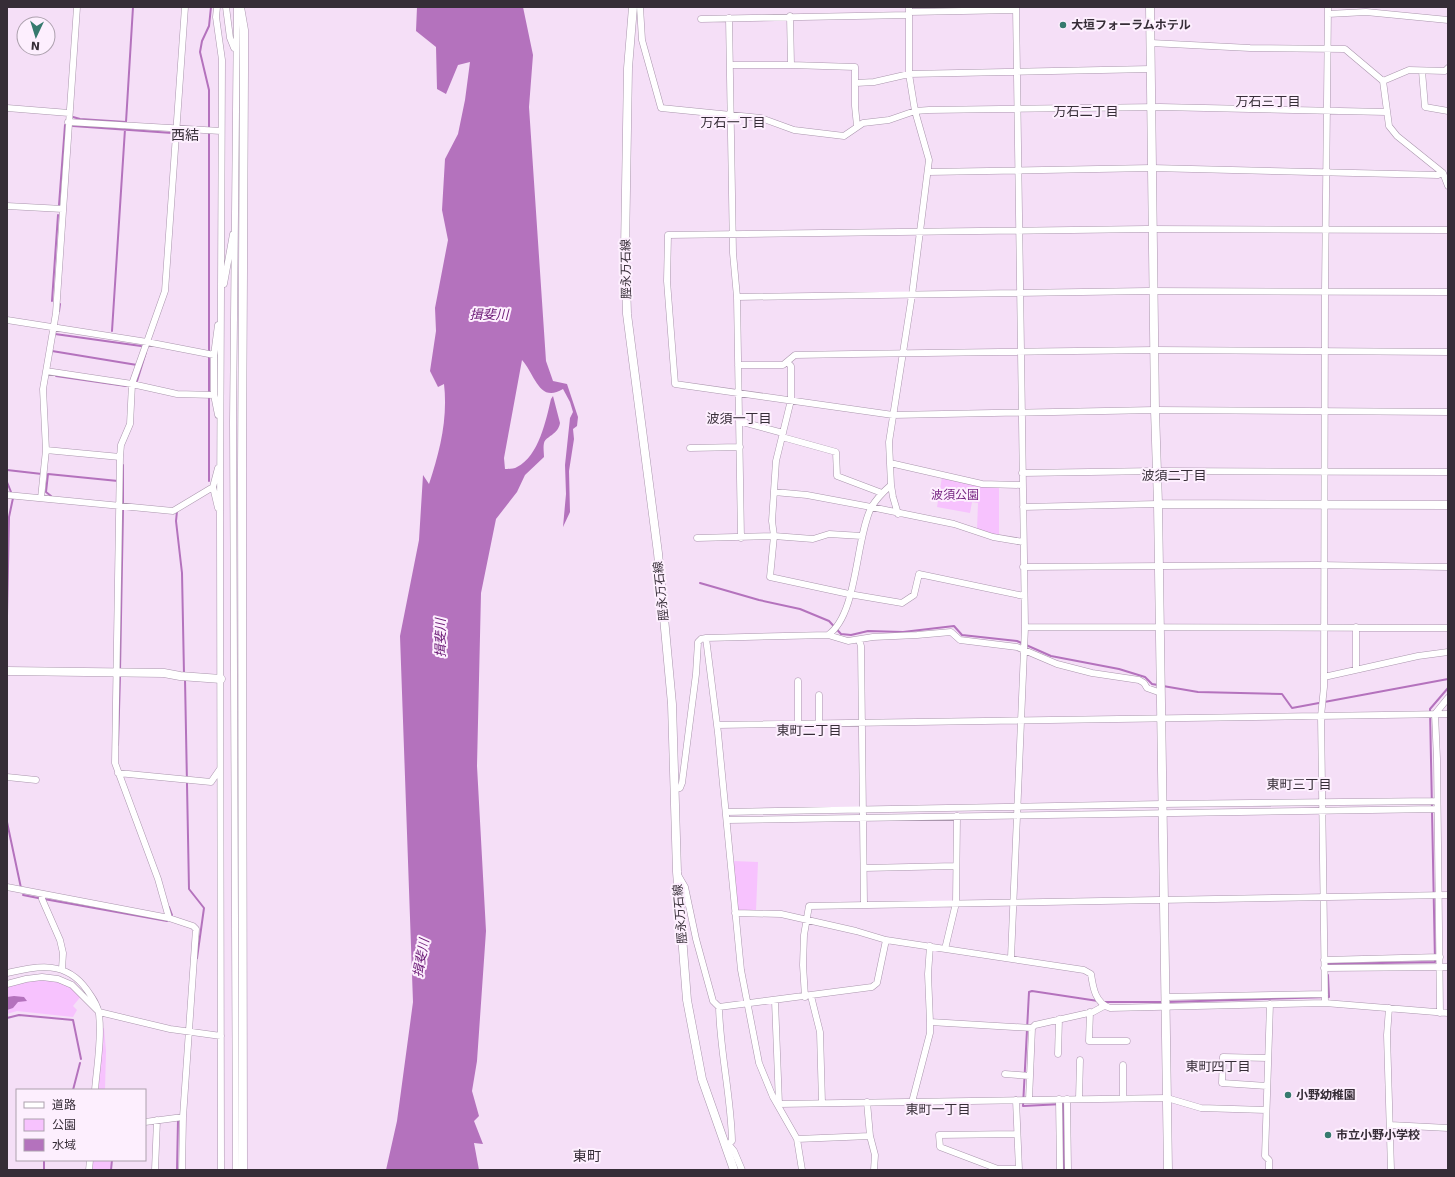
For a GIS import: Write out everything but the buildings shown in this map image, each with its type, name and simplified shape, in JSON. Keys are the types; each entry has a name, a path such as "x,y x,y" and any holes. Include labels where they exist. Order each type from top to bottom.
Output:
{"street":[{"path":"41,498 46,450 43,389 56,313 77,7"},
{"path":"169,918 158,879 115,763 120,457 121,445 130,424 132,384 165,291 185,7"},
{"path":"217,7 216,17 222,60 220,425 221,1170"},
{"path":"226,7 230,38 236,51"},
{"path":"236,1170 233,430 236,51 238,7"},
{"path":"238,7 244,30 242,470 243,1170"},
{"name":"脛永万石線","path":"633,7 628,68 625,280 631,344 658,553 670,680 674,734 677,872 687,1000 691,1028 702,1079 728,1145 734,1170"},
{"path":"640,7 642,40 661,108 761,118 794,130 832,136 844,136 863,122 889,120 915,111 1151,107 1386,112"},
{"path":"1150,7 1155,410 1162,719 1162,813 1168,1170"},
{"path":"1325,1003 1320,716 1324,698 1325,229 1328,7"},
{"path":"701,19 909,11 1016,9 1018,231 1025,627 1011,958"},
{"path":"898,514 891,485 889,442 912,295 929,160 915,111 909,74 909,11"},
{"path":"1328,14 1366,12 1448,20"},
{"path":"790,16 791,65"},
{"path":"729,18 733,234 737,297 740,538"},
{"path":"1151,43 1250,48 1345,49 1383,80 1388,126 1397,136 1443,173 1448,186"},
{"path":"730,65 855,66 855,106 858,126"},
{"path":"1383,80 1409,70 1446,71 1448,68"},
{"path":"856,83 874,82 909,74 1151,69"},
{"path":"1422,71 1425,108 1448,111"},
{"path":"7,108 69,112"},
{"path":"68,122 176,130 221,131"},
{"path":"928,172 1152,168 1326,171 1438,175 1443,173"},
{"path":"7,206 62,209"},
{"path":"220,425 214,395 214,355 230,244 235,225"},
{"path":"1448,230 1153,229 668,235 667,281 675,384 893,415 1155,410 1448,412"},
{"path":"737,297 1154,291 1448,292"},
{"path":"7,320 53,329 147,342 214,355"},
{"path":"738,365 783,366 795,356 903,354 1155,350 1448,352"},
{"path":"787,362 791,366 791,400 776,461 774,536 770,577 849,594 902,603 914,595 919,574 1024,596"},
{"path":"46,371 132,384 177,394 214,395"},
{"path":"739,421 836,452 837,476 882,493"},
{"path":"690,448 740,447"},
{"path":"46,450 120,457"},
{"path":"220,457 213,488 220,518"},
{"path":"890,463 982,484 1022,485"},
{"path":"1022,473 1157,471 1448,472"},
{"path":"828,635 833,632 847,609 862,536 872,508 882,493 891,485"},
{"path":"7,495 173,511 213,488"},
{"path":"774,492 807,495 954,524 993,537 1023,542"},
{"path":"1023,507 1158,504 1448,505"},
{"path":"697,538 774,536 813,539 829,534 862,536"},
{"path":"1023,568 1159,565 1448,567"},
{"path":"1025,627 1160,626 1448,628"},
{"path":"1356,627 1356,669"},
{"path":"674,789 680,788 682,783 696,674 698,642 701,639 706,638 828,635 835,636 842,640 859,640 873,636 917,635 951,632 960,640 1017,647 1057,664 1092,673 1139,680 1148,688 1161,693"},
{"path":"706,638 717,725 735,913 748,1004 762,1076 779,1104 797,1139 802,1170"},
{"path":"859,640 861,646 864,904"},
{"path":"1324,677 1356,669 1448,652"},
{"path":"7,672 164,673 180,676 221,679"},
{"path":"798,681 798,724"},
{"path":"819,695 819,724"},
{"path":"1440,1013 1435,714 1448,698"},
{"path":"717,725 1448,714"},
{"path":"118,773 211,782 215,780 219,769 221,769"},
{"path":"7,777 36,780"},
{"path":"726,812 1018,808 1162,804 1437,801"},
{"path":"727,820 1437,809"},
{"path":"945,948 956,903 957,816"},
{"path":"864,868 956,866"},
{"path":"677,872 685,887 696,939 713,1001 719,1007 720,1029 731,1113 732,1141 728,1145 734,1150 742,1170"},
{"path":"7,887 169,918 193,926 196,929 190,1032 182,1117 182,1170"},
{"path":"42,894 42,899 63,953 62,969"},
{"path":"822,1103 820,1032 808,996 803,943 808,920 809,906 1448,895"},
{"path":"735,913 781,914 856,931 886,940 1084,970 1089,973 1093,992 1104,1006 1110,1008 1325,1003 1448,1013"},
{"path":"719,1007 775,1001 872,987 877,982 886,940"},
{"path":"912,1102 930,1033 928,974 930,946"},
{"path":"1324,960 1440,957"},
{"path":"7,973 36,967 62,969 72,973 85,987 94,1000 99,1012 100,1030 96,1081 97,1089"},
{"path":"1324,968 1448,967"},
{"path":"7,984 37,977 58,979 72,984 99,1012 190,1032 221,1036"},
{"path":"1166,997 1325,994"},
{"path":"775,1001 779,1104"},
{"path":"1269,1170 1269,1160 1265,1156 1270,1004"},
{"path":"930,1022 1032,1028 1035,1025 1090,1012 1104,1006"},
{"path":"1389,1008 1387,1035 1391,1170"},
{"path":"1090,1012 1089,1041 1127,1041"},
{"path":"1058,1054 1059,1019"},
{"path":"1029,1100 1032,1028"},
{"path":"1267,1086 1222,1082 1223,1057 1268,1058"},
{"path":"1079,1099 1080,1060"},
{"path":"1123,1065 1123,1098"},
{"path":"1005,1074 1030,1076"},
{"path":"779,1104 1167,1098 1201,1108 1266,1110"},
{"path":"1059,1099 1060,1170"},
{"path":"1067,1099 1068,1170"},
{"path":"1016,1100 1019,1169 998,1169 940,1147 939,1135 1017,1134"},
{"path":"867,1102 870,1136 875,1155 874,1170"},
{"path":"146,1122 182,1117"},
{"path":"155,1170 156,1120"},
{"path":"1390,1125 1448,1128"},
{"path":"797,1139 870,1136"}],"green space":[{"name":"波須公園","path":"942,477 999,487 999,536 977,530 978,503 972,502 970,513 937,507"},
{"path":"733,861 758,862 756,911 737,911"},
{"path":"42,978 68,984 82,995 73,1006 77,1010 73,1017 17,1011 7,1014 7,986"},
{"path":"101,1028 104,1028 106,1051 105,1089 97,1089"},
{"path":"93,1161 112,1161 112,1170 93,1170"}],"water":[{"name":"揖斐川","path":"417,7 523,7 533,55 529,107 546,361 553,381 567,384 578,417 577,426 573,429 574,439 569,471 570,512 563,527 566,494 565,465 570,418 573,412 570,402 563,389 555,393 548,393 543,390 538,385 522,360 504,458 505,469 513,469 517,467 525,462 531,455 544,427 553,396 560,423 555,433 544,443 544,457 525,475 517,492 496,519 481,593 477,766 486,931 477,1061 472,1091 479,1116 474,1121 483,1144 474,1143 479,1170 386,1170 397,1121 413,1002 400,636 419,540 423,475 429,484 440,447 444,422 444,384 438,387 430,371 436,331 435,308 448,240 442,210 445,159 458,134 465,100 470,62 458,65 446,94 437,89 436,47 416,31"},
{"path":"7,997 24,997 27,1001 18,1002 13,1008 7,1010"}],"waterway":[{"path":"73,117 80,119 126,122 133,7"},
{"path":"209,481 209,90 200,52 202,41 209,26 211,7"},
{"path":"59,205 65,125"},
{"path":"73,126 172,133 174,136"},
{"path":"112,331 125,129"},
{"path":"52,301 58,215"},
{"path":"59,311 60,304"},
{"path":"55,334 141,346"},
{"path":"52,351 137,365"},
{"path":"137,381 146,352"},
{"path":"56,376 126,386"},
{"path":"123,465 123,503"},
{"path":"7,470 42,474"},
{"path":"51,496 46,492 48,474 118,481"},
{"path":"7,482 11,492"},
{"path":"7,616 9,517 13,498"},
{"path":"120,671 123,510"},
{"path":"177,511 176,521 182,573 184,674"},
{"path":"700,583 759,600 800,609 829,621 841,634 851,635 868,631 903,632 954,626 962,635 1017,641 1051,656 1119,669 1145,677 1152,684 1158,685"},
{"path":"118,745 120,676"},
{"path":"185,679 189,889 204,908 197,958"},
{"path":"1163,686 1198,692 1282,694 1292,708 1448,679"},
{"path":"1327,964 1435,962 1430,709 1448,688"},
{"path":"7,822 21,888"},
{"path":"23,895 38,898"},
{"path":"44,899 167,921"},
{"path":"169,907 172,915"},
{"path":"1168,1002 1329,997 1328,975"},
{"path":"1064,1170 1063,1104 1023,1106 1029,992 1032,991 1098,1001"},
{"path":"1104,1002 1164,1002"},
{"path":"7,1018 19,1015 73,1020 81,1059"},
{"path":"73,1089 80,1063"},
{"path":"177,1170 178,1120"},
{"path":"44,1161 44,1170"},
{"path":"111,1170 112,1161"}],"place":[{"name":"大垣フォーラムホテル","path":"1063,25"},
{"name":"小野幼稚園","path":"1288,1095"},
{"name":"市立小野小学校","path":"1328,1135"}],"district":[{"name":"万石三丁目","path":"1268,101"},
{"name":"万石二丁目","path":"1086,111"},
{"name":"万石一丁目","path":"733,122"},
{"name":"西結","path":"185,135"},
{"name":"波須一丁目","path":"739,418"},
{"name":"波須二丁目","path":"1174,475"},
{"name":"東町二丁目","path":"809,730"},
{"name":"東町三丁目","path":"1299,784"},
{"name":"東町四丁目","path":"1218,1066"},
{"name":"東町一丁目","path":"938,1109"},
{"name":"東町","path":"587,1156"}]}
